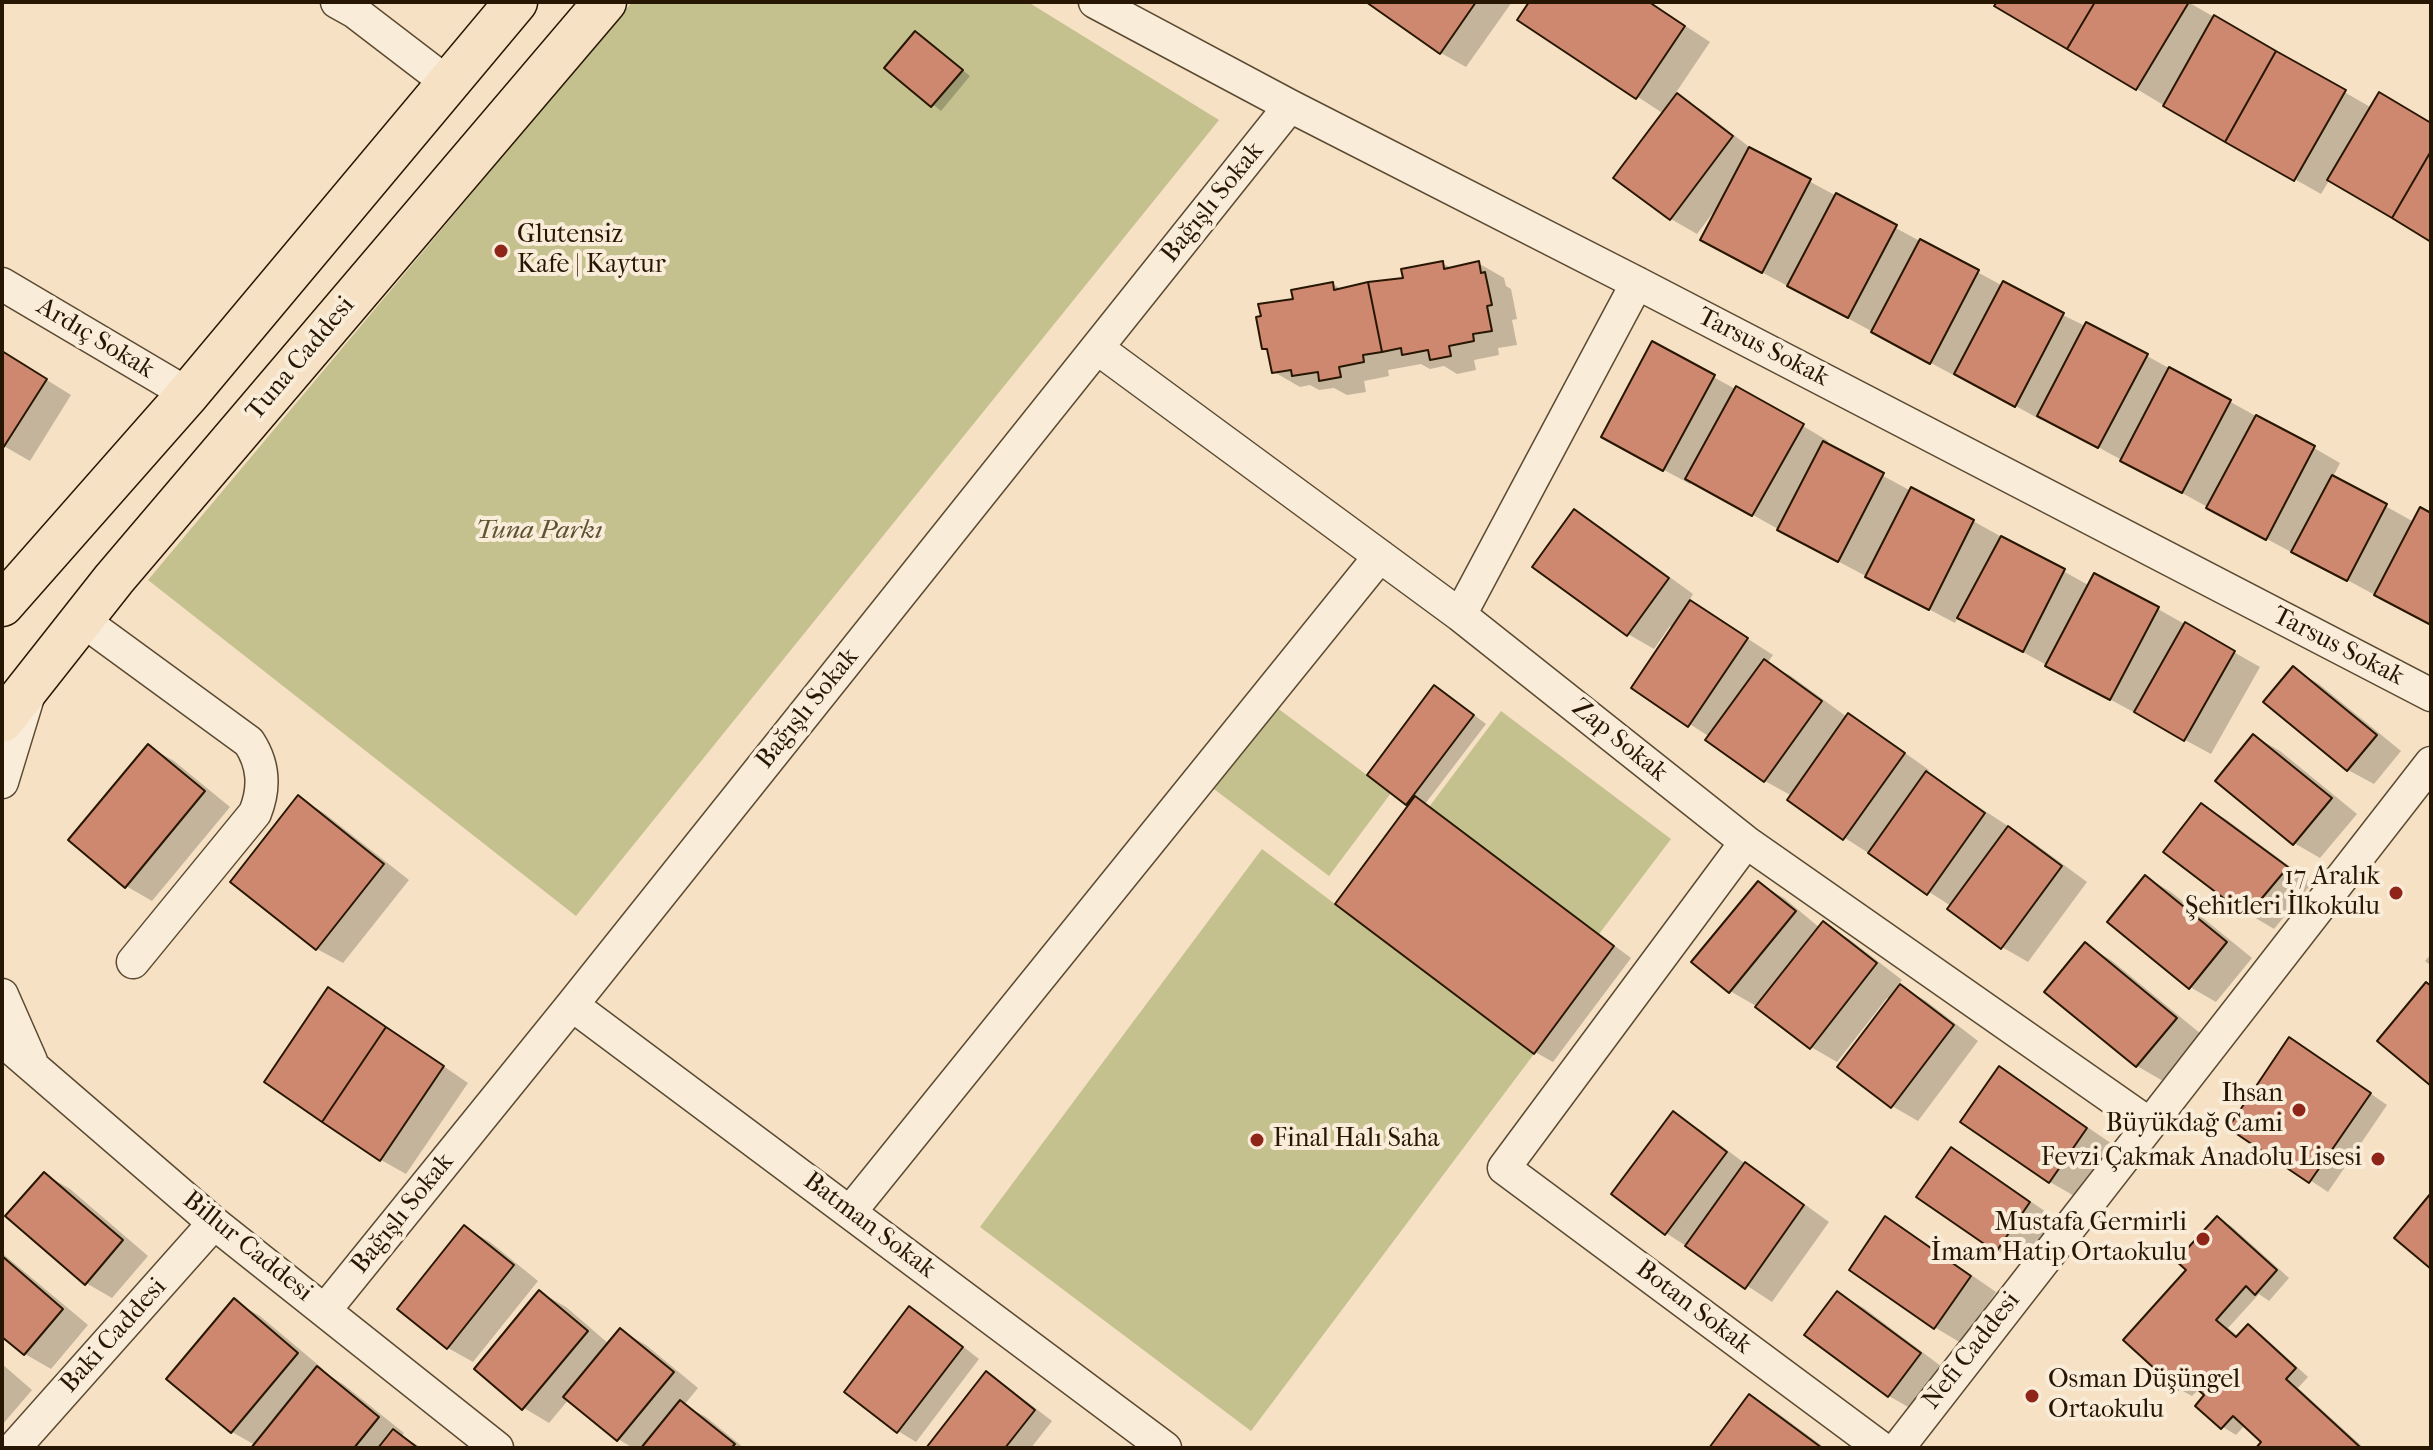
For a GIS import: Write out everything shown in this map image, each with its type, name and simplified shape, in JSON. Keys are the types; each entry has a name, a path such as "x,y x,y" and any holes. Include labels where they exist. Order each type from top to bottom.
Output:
{"main road":[{"path":"2,605 188,394 516,2"},
{"name":"Tuna Caddesi","path":"2,721 114,579 605,2"}],"street":[{"name":"Tarsus Sokak","path":"1095,2 1290,106 2431,695"},
{"path":"352,5 449,84"},
{"name":"Bağışlı Sokak","path":"325,1310 1290,106"},
{"path":"1460,615 1637,283"},
{"name":"Ardıç Sokak","path":"2,284 188,394"},
{"name":"Zap Sokak","path":"1097,348 1460,615 1746,842 2148,1123"},
{"path":"850,1212 1380,556"},
{"path":"82,620 249,742 260,764 262,789 255,813 133,962"},
{"path":"2,782 32,683"},
{"name":"Nefi Caddesi","path":"1898,1448 2431,763"},
{"name":"Botan Sokak","path":"1746,842 1504,1168 1881,1448"},
{"path":"2,995 34,1068"},
{"name":"Batman Sokak","path":"572,1005 1165,1448"},
{"name":"Billur Caddesi","path":"2,1040 214,1223 497,1448"},
{"path":"2,1055 34,1068"},
{"name":"Baki Caddesi","path":"14,1448 214,1223"}],"green space":[{"name":"Tuna Parkı","path":"632,2 1028,2 1219,120 576,916 148,580"},
{"path":"1276,707 1391,793 1329,876 1214,789"},
{"path":"1501,711 1671,839 1599,934 1429,807"},
{"name":"Final Halı Saha","path":"1262,849 1534,1054 1251,1431 980,1227"}],"building":[{"path":"1366,2 1476,2 1440,54"},
{"path":"1529,2 1649,2 1685,26 1636,99 1517,20"},
{"path":"1997,2 2095,2 2067,49 1994,6"},
{"path":"2095,2 2189,2 2136,90 2067,49"},
{"path":"2214,15 2276,51 2225,142 2163,106"},
{"path":"915,31 963,70 931,107 884,68"},
{"path":"2276,51 2346,90 2294,181 2225,142"},
{"path":"2379,92 2431,123 2431,151 2392,218 2327,180"},
{"path":"1677,93 1733,136 1670,220 1613,178"},
{"path":"1749,147 1811,179 1762,273 1700,240"},
{"path":"2431,151 2431,242 2392,218"},
{"path":"1836,193 1897,225 1848,318 1787,286"},
{"path":"1920,239 1979,270 1930,364 1871,332"},
{"path":"1443,261 1444,269 1479,261 1481,273 1485,272 1492,305 1487,306 1492,331 1473,334 1474,341 1449,346 1451,356 1430,360 1428,350 1402,355 1401,348 1382,352 1368,282 1403,278 1401,269"},
{"path":"2003,281 2064,313 2015,407 1954,374"},
{"path":"1333,282 1334,290 1368,282 1382,352 1363,355 1364,362 1339,367 1341,377 1319,381 1318,372 1292,376 1291,370 1272,373 1267,349 1262,349 1256,317 1261,316 1258,304 1293,299 1291,290"},
{"path":"2086,322 2148,354 2098,448 2037,416"},
{"path":"1652,341 1715,375 1663,471 1601,437"},
{"path":"2,351 47,379 3,448 2,448"},
{"path":"2169,367 2231,400 2182,493 2120,461"},
{"path":"1736,386 1804,424 1752,516 1685,479"},
{"path":"2256,415 2315,446 2266,540 2206,508"},
{"path":"1823,441 1884,473 1838,562 1777,530"},
{"path":"2332,475 2387,504 2347,581 2291,552"},
{"path":"1911,487 1974,520 1929,610 1865,577"},
{"path":"2420,507 2431,513 2431,625 2374,595"},
{"path":"1574,509 1669,578 1627,636 1532,567"},
{"path":"2001,536 2065,569 2023,652 1957,618"},
{"path":"2094,573 2159,607 2110,700 2045,666"},
{"path":"1690,600 1748,638 1688,727 1631,688"},
{"path":"2185,622 2235,651 2184,741 2134,712"},
{"path":"1764,659 1822,701 1764,782 1705,740"},
{"path":"2293,666 2377,735 2347,771 2263,702"},
{"path":"1434,685 1474,715 1406,805 1367,775"},
{"path":"1848,713 1905,753 1843,840 1787,800"},
{"path":"2253,734 2332,798 2293,845 2215,781"},
{"path":"148,744 205,791 125,888 68,840"},
{"path":"1926,771 1985,813 1927,895 1868,853"},
{"path":"298,795 384,864 316,950 230,882"},
{"path":"1415,796 1614,946 1534,1054 1335,904"},
{"path":"2201,803 2288,867 2247,916 2163,852"},
{"path":"2008,826 2062,866 2001,949 1947,909"},
{"path":"2145,875 2227,942 2189,989 2107,922"},
{"path":"1758,881 1796,911 1729,993 1691,962"},
{"path":"1823,921 1877,963 1810,1049 1755,1007"},
{"path":"2085,942 2177,1018 2136,1067 2044,992"},
{"path":"2426,982 2431,986 2431,1086 2377,1041"},
{"path":"1900,984 1954,1025 1891,1108 1837,1067"},
{"path":"328,987 386,1027 322,1122 264,1082"},
{"path":"386,1027 444,1066 380,1161 322,1122"},
{"name":"Ihsan Büyükdağ Cami","path":"2289,1037 2371,1093 2309,1183 2228,1128"},
{"path":"1999,1066 2087,1128 2049,1183 1960,1122"},
{"path":"1673,1111 1727,1152 1665,1235 1611,1194"},
{"path":"1951,1147 2030,1202 1996,1252 1916,1197"},
{"path":"1745,1162 1804,1205 1745,1289 1685,1246"},
{"path":"44,1172 123,1240 85,1285 5,1216"},
{"path":"2431,1193 2431,1269 2394,1238"},
{"path":"1885,1216 1971,1276 1934,1329 1849,1270"},
{"path":"2217,1216 2277,1270 2255,1295 2246,1286 2216,1320 2236,1337 2248,1324 2296,1368 2286,1379 2361,1448 2256,1448 2261,1442 2233,1416 2221,1429 2195,1406 2204,1395 2187,1380 2178,1390 2123,1340 2186,1270 2176,1261"},
{"path":"464,1225 514,1265 447,1349 397,1309"},
{"path":"2,1256 63,1309 24,1355 2,1337"},
{"path":"539,1290 588,1331 522,1410 474,1369"},
{"path":"1837,1291 1921,1353 1888,1397 1804,1335"},
{"path":"234,1298 298,1353 231,1433 166,1379"},
{"path":"909,1306 963,1347 897,1433 844,1392"},
{"path":"620,1328 674,1372 617,1441 563,1397"},
{"path":"317,1366 379,1417 354,1448 251,1448"},
{"path":"986,1371 1035,1410 1005,1448 926,1448"},
{"path":"1749,1394 1822,1448 1709,1448"},
{"path":"680,1400 735,1444 731,1448 641,1448"},
{"path":"393,1429 418,1448 378,1448"}],"place":[{"name":"Glutensiz Kafe | Kaytur","path":"501,251"},
{"name":"17 Aralık Şehitleri İlkokulu","path":"2396,893"},
{"name":"Ihsan Büyükdağ Cami","path":"2299,1110"},
{"name":"Final Halı Saha","path":"1257,1140"},
{"name":"Fevzi Çakmak Anadolu Lisesi","path":"2378,1159"},
{"name":"Mustafa Germirli İmam Hatip Ortaokulu","path":"2203,1239"},
{"name":"Osman Düşüngel Ortaokulu","path":"2032,1396"}]}
